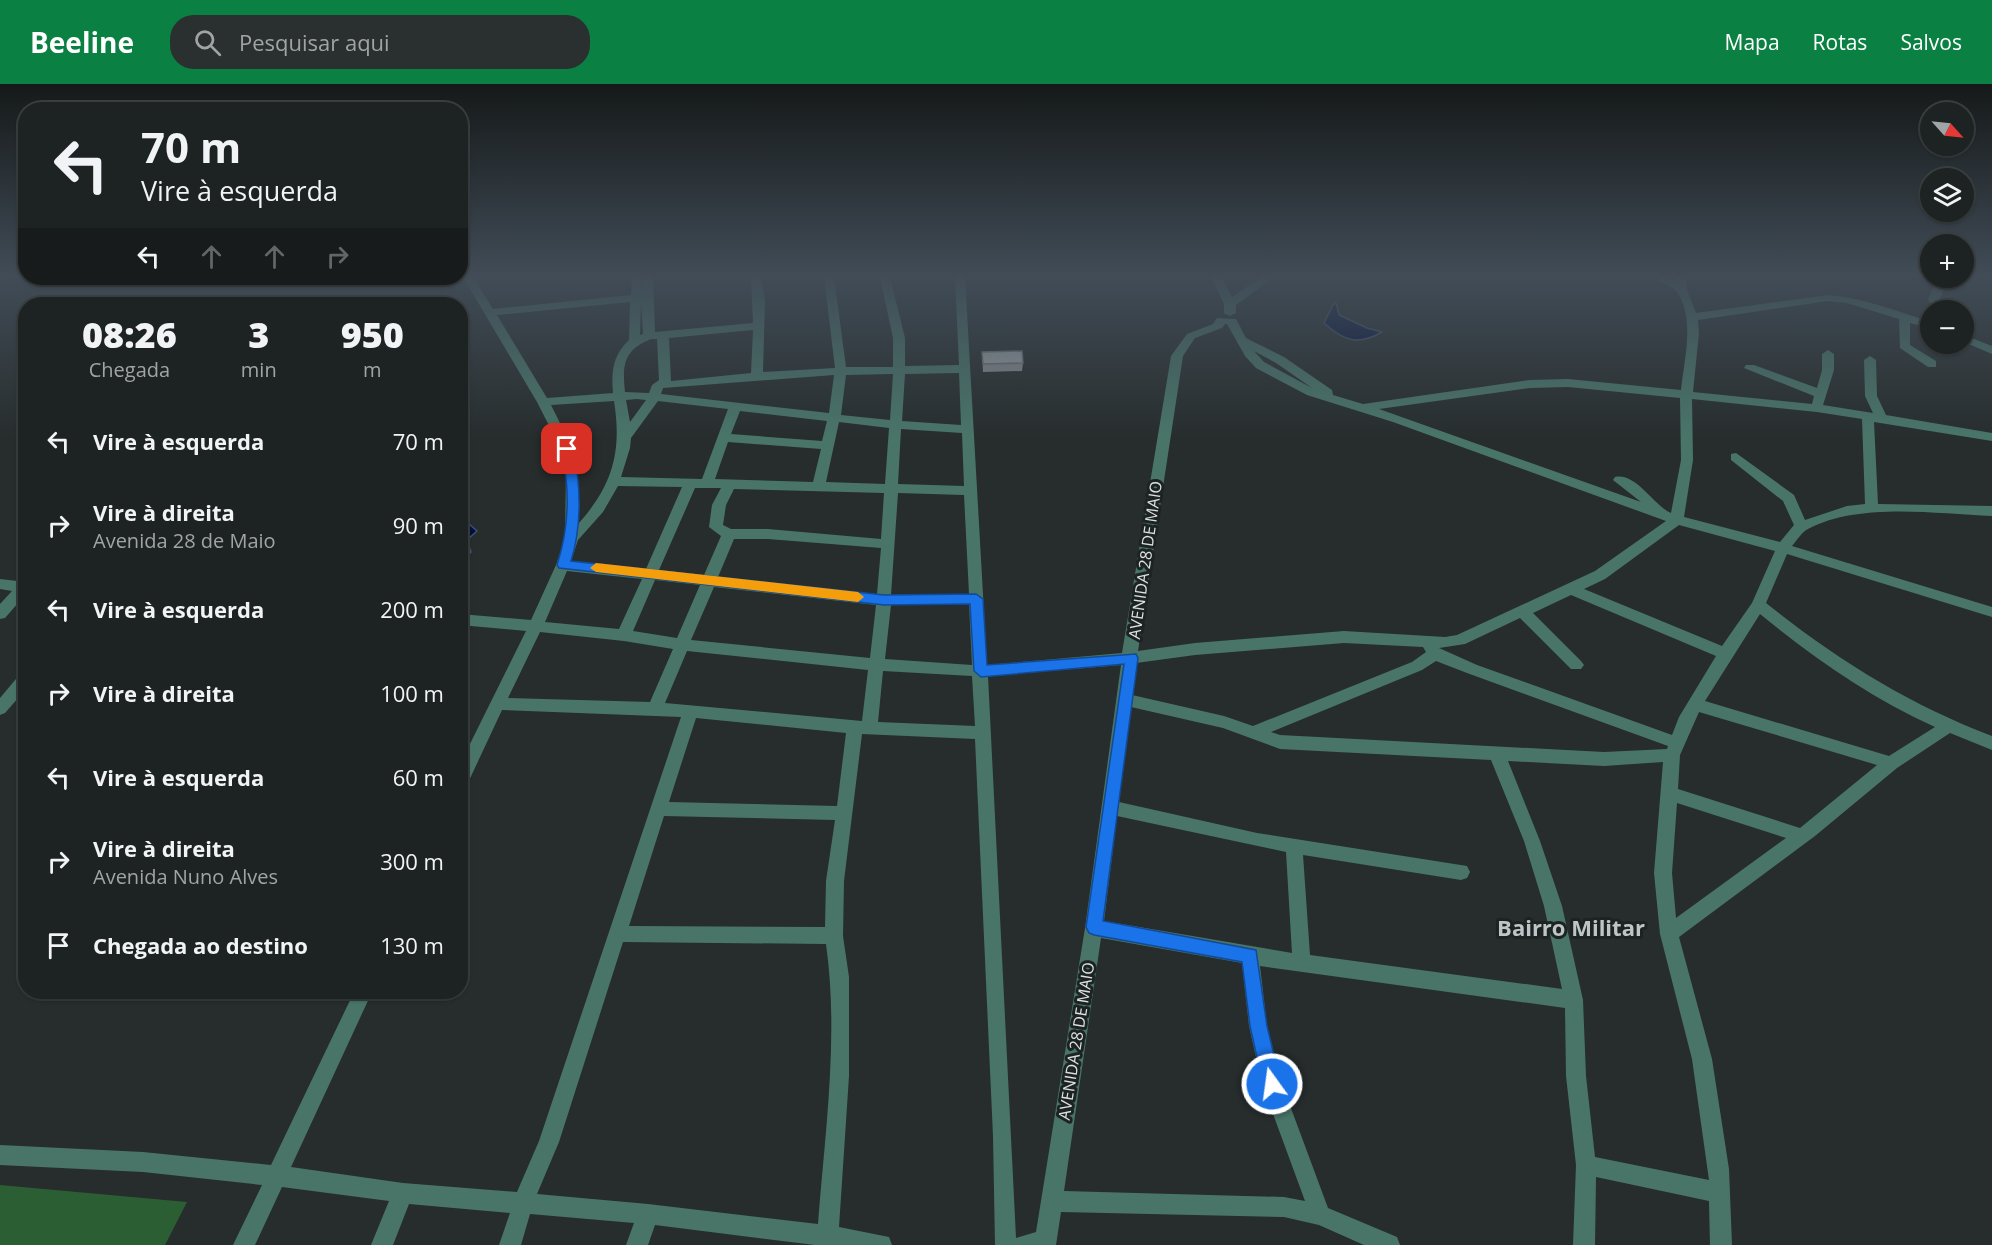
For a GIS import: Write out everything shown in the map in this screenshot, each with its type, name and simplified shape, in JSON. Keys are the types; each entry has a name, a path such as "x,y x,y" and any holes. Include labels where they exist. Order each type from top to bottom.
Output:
{"street":[{"path":"468,766 536,625 563,565 572,538 572,471 567,449 543,402 499,331"},
{"path":"625,437 618,397 619,366 622,353 634,339 635,331"},
{"path":"648,331 649,336"},
{"path":"634,339 701,331"},
{"path":"757,376 758,331"},
{"path":"818,487 834,418 841,371 836,331"},
{"path":"828,1236 839,1076 840,977 834,936 835,881 842,813 879,664 899,372 897,331"},
{"path":"962,331 969,490 981,671 981,734 1003,1136 1006,1245"},
{"name":"AVENIDA 28 DE MAIO","path":"1045,1243 1094,927 1147,539 1178,356 1191,336 1205,331"},
{"path":"1234,331 1260,365 1311,392 1363,408 1677,520 1783,548 1992,612"},
{"path":"1254,732 1417,666 1431,648 1460,640 1571,589 1600,574 1677,520 1687,459 1686,396 1691,331"},
{"path":"1904,331 1904,346 1932,364"},
{"path":"663,334 665,385"},
{"path":"1974,341 1992,350"},
{"path":"1817,408 1828,370 1828,354"},
{"path":"1870,360 1874,416 1872,508"},
{"path":"1750,368 1821,394"},
{"path":"572,538 588,523 614,481 625,437 655,397 658,385 661,383 665,385 841,371 899,372 964,369"},
{"path":"1363,408 1530,384 1568,383 1817,408 1992,437"},
{"path":"543,402 637,395 896,425 966,429"},
{"path":"707,482 735,408"},
{"path":"723,438 828,445"},
{"path":"1736,457 1789,498 1801,526"},
{"path":"1620,480 1640,493 1661,514"},
{"path":"614,481 690,485 707,482 729,485 892,490 969,490"},
{"path":"624,635 690,485"},
{"path":"729,485 719,505 716,527 729,534 768,534 887,544"},
{"path":"1721,1245 1721,1193 1702,1059 1669,934 1664,873 1668,793 1674,749 1725,654 1758,605 1783,548 1801,526 1847,511 1872,508 1992,511"},
{"path":"655,708 711,581 729,534"},
{"path":"563,565 884,600 976,599"},
{"path":"0,584 18,586"},
{"path":"1571,589 1725,654"},
{"path":"0,614 18,594"},
{"path":"1758,605 1815,650 1862,683 1947,727 1992,742"},
{"path":"1522,610 1576,665"},
{"path":"468,620 624,635 682,645 879,664 981,671 1131,658 1195,649 1344,637 1431,648 1674,749"},
{"path":"0,709 18,687"},
{"path":"1125,700 1198,716 1280,742 1498,756 1604,759 1674,749"},
{"path":"498,704 655,708 862,727 981,734"},
{"path":"1696,705 1891,763"},
{"path":"510,1245 522,1206 549,1142 690,712"},
{"path":"1669,934 1802,836 1891,763 1947,727"},
{"path":"1498,756 1532,841 1546,884 1563,943 1574,1000 1576,1076 1586,1165 1584,1245"},
{"path":"1668,793 1802,836"},
{"path":"1111,808 1294,847 1461,872"},
{"path":"659,809 842,813"},
{"path":"1294,847 1295,891 1302,964"},
{"path":"1094,927 1302,964 1574,1000"},
{"path":"617,934 834,936"},
{"path":"1250,956 1258,1026 1272,1084 1320,1215"},
{"path":"244,1245 360,999"},
{"path":"0,1155 143,1162 522,1206 648,1215 828,1236 880,1245"},
{"path":"1586,1165 1721,1193"},
{"path":"382,1245 403,1193"},
{"path":"1051,1201 1284,1207 1320,1215 1389,1245"},
{"path":"636,1245 648,1215"},
{"path":"1024,1245 1045,1243"}],"green space":[{"path":"0,1185 187,1202 165,1245 0,1245"}],"water":[{"path":"1334,331 1382,332 1358,340"},
{"path":"468,523 477,531 468,539"}],"building":[{"path":"1022,351 1023,363 983,364 982,352"}],"slow traffic":[{"path":"596,568 858,597"}],"district":[{"name":"Bairro Militar","path":"1571,928"}],"route":[{"path":"567,449 572,471 572,538 563,565 884,600 976,599 981,671 1131,658 1094,927 1250,956 1258,1026 1272,1084"}]}
